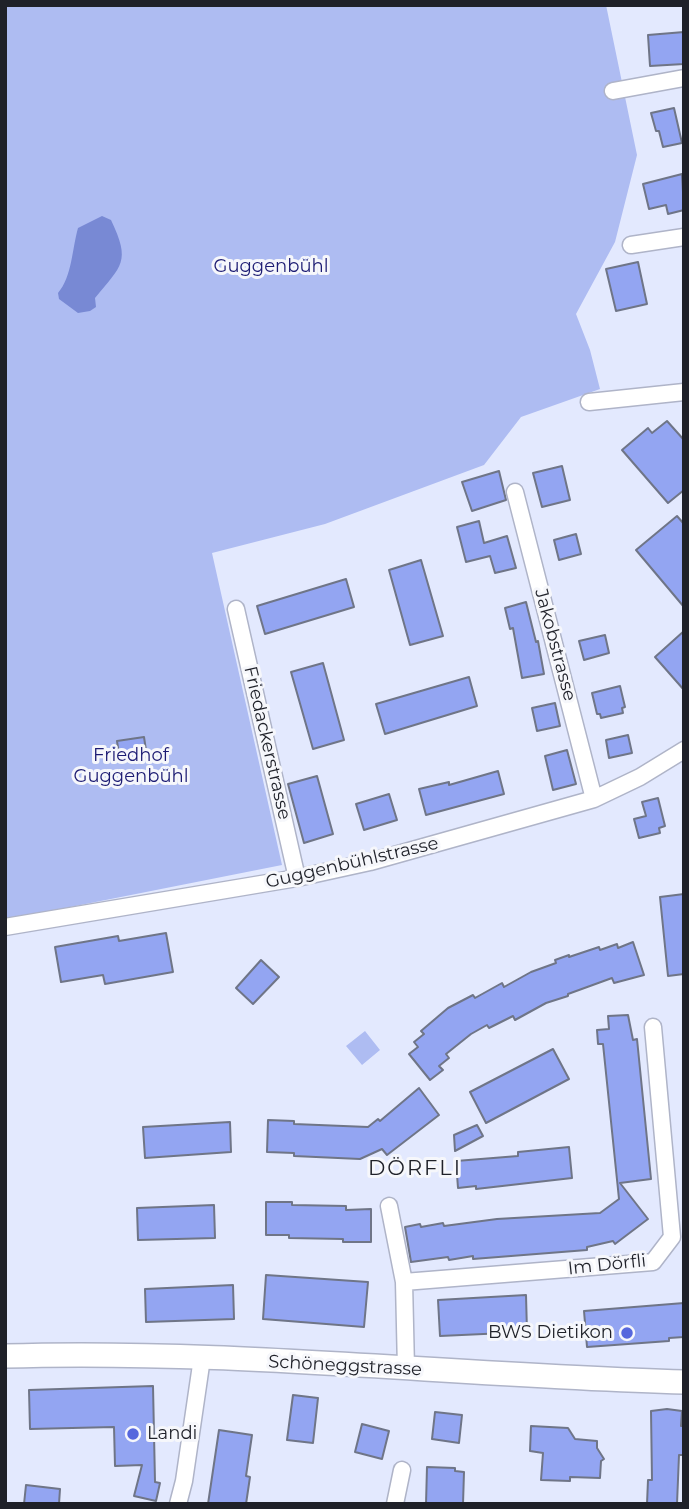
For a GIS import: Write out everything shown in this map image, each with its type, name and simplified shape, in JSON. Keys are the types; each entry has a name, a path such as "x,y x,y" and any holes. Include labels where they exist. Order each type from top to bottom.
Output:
{"street":[{"path":"613,91 684,78"},
{"path":"631,245 684,237"},
{"path":"589,402 684,392"},
{"name":"Jakobstrasse","path":"515,492 594,799"},
{"name":"Friedackerstrasse","path":"236,609 297,878"},
{"name":"Guggenbühlstrasse","path":"5,927 297,878 390,857 594,799 640,777 684,750"},
{"name":"Im Dörfli","path":"404,1282 653,1262 672,1237 653,1027"},
{"path":"389,1206 404,1282 406,1369"},
{"name":"Schöneggstrasse","path":"5,1356 74,1354 202,1357 684,1382"},
{"path":"178,1504 184,1481 202,1357"},
{"path":"395,1504 402,1470"}],"green space":[{"name":"Guggenbühl","path":"5,5 606,5 637,155 615,242 576,314 590,350 600,389 521,417 484,465 325,524 212,553 282,865 5,920"},
{"path":"365,1031 380,1050 362,1065 346,1046"}],"shaded area":[{"path":"102,216 111,220 117,234 121,245 121,262 95,298 96,307 78,313 59,299 58,293 69,271 78,228"}],"building":[{"path":"684,32 684,64 650,66 648,35"},
{"path":"674,108 682,143 663,147 651,113"},
{"path":"682,174 684,210 668,214 666,205 649,209 643,184"},
{"path":"638,262 647,304 616,311 606,269"},
{"path":"667,421 684,440 684,490 668,503 622,450 648,428 652,433"},
{"path":"562,466 570,500 542,507 533,473"},
{"path":"499,471 506,500 472,511 462,482"},
{"path":"677,516 684,524 684,607 636,550"},
{"path":"479,521 484,543 507,536 516,568 495,573 490,556 466,562 457,527"},
{"path":"576,534 581,554 559,560 554,540"},
{"path":"421,560 443,636 410,645 389,570"},
{"path":"346,579 354,607 265,634 257,606"},
{"path":"526,602 536,642 538,641 544,674 522,678 513,628 510,629 505,608"},
{"path":"684,631 684,690 655,657"},
{"path":"605,635 609,653 584,660 579,641"},
{"path":"323,663 344,740 313,749 291,672"},
{"path":"469,677 477,706 385,734 376,704"},
{"path":"620,686 625,707 622,708 623,713 601,718 600,714 597,714 592,693"},
{"path":"555,703 560,726 537,731 532,708"},
{"path":"628,735 632,753 609,758 606,740"},
{"path":"144,737 147,757 120,761 117,741"},
{"path":"567,750 576,784 553,790 545,756"},
{"path":"498,771 504,794 426,815 419,789 449,782 449,785"},
{"path":"317,776 333,834 304,843 288,784"},
{"path":"389,794 397,820 364,830 356,804"},
{"path":"658,798 665,826 659,828 660,833 639,838 634,819 646,816 642,802"},
{"path":"684,894 684,974 668,976 660,897"},
{"path":"166,933 173,972 105,984 103,975 61,982 55,947 118,936 119,941"},
{"path":"633,942 644,975 614,983 612,978 546,1003 515,1020 513,1016 489,1028 487,1025 446,1054 449,1058 439,1066 443,1070 430,1080 409,1054 418,1047 414,1042 424,1034 421,1031 448,1008 473,995 475,998 502,983 504,987 569,955 617,944 618,948"},
{"path":"261,960 279,977 253,1004 236,988"},
{"path":"628,1015 633,1040 637,1039 651,1179 620,1183 648,1219 615,1244 613,1241 587,1247 587,1250 473,1259 473,1256 449,1260 448,1257 411,1262 405,1227 600,1213 619,1199 603,1044 598,1044 597,1030 609,1029 608,1016"},
{"path":"553,1049 569,1079 486,1123 470,1092"},
{"path":"419,1088 439,1115 387,1155 382,1149 360,1159 267,1152 268,1120 294,1121 294,1124 368,1127 378,1119 380,1121"},
{"path":"230,1122 231,1152 145,1158 143,1127"},
{"path":"477,1125 483,1136 455,1151 454,1135"},
{"path":"569,1147 572,1178 476,1189 476,1186 458,1188 456,1161 518,1156 518,1152"},
{"path":"266,1202 346,1206 346,1210 371,1209 371,1242 266,1235"},
{"path":"214,1205 215,1238 138,1240 137,1208"},
{"path":"266,1275 368,1282 364,1327 263,1319"},
{"path":"233,1285 234,1319 146,1322 145,1289"},
{"path":"526,1295 527,1332 440,1336 438,1300"},
{"name":"BWS Dietikon","path":"684,1303 684,1337 669,1338 669,1341 587,1347 584,1311"},
{"path":"153,1386 155,1482 160,1483 156,1501 134,1496 142,1465 115,1466 114,1427 30,1429 29,1390"},
{"path":"293,1395 318,1398 313,1443 287,1440"},
{"path":"651,1411 682,1411 681,1426 684,1426 683,1455 679,1455 677,1504 647,1504 648,1480 652,1480"},
{"path":"435,1412 462,1415 459,1443 432,1439"},
{"path":"362,1424 389,1431 382,1459 355,1452"},
{"path":"531,1426 568,1428 575,1439 597,1441 597,1448 604,1459 601,1461 600,1478 541,1480 543,1453 530,1451"},
{"path":"219,1430 252,1435 246,1476 250,1477 246,1504 208,1504"},
{"path":"427,1467 455,1468 455,1471 464,1472 463,1504 426,1504"},
{"path":"26,1485 60,1489 59,1504 24,1504"}],"place":[{"name":"BWS Dietikon","path":"627,1333"},
{"name":"Landi","path":"133,1434"}],"district":[{"name":"DÖRFLI","path":"415,1169"}],"park label":[{"name":"Friedhof Guggenbühl","path":"131,766"}]}
